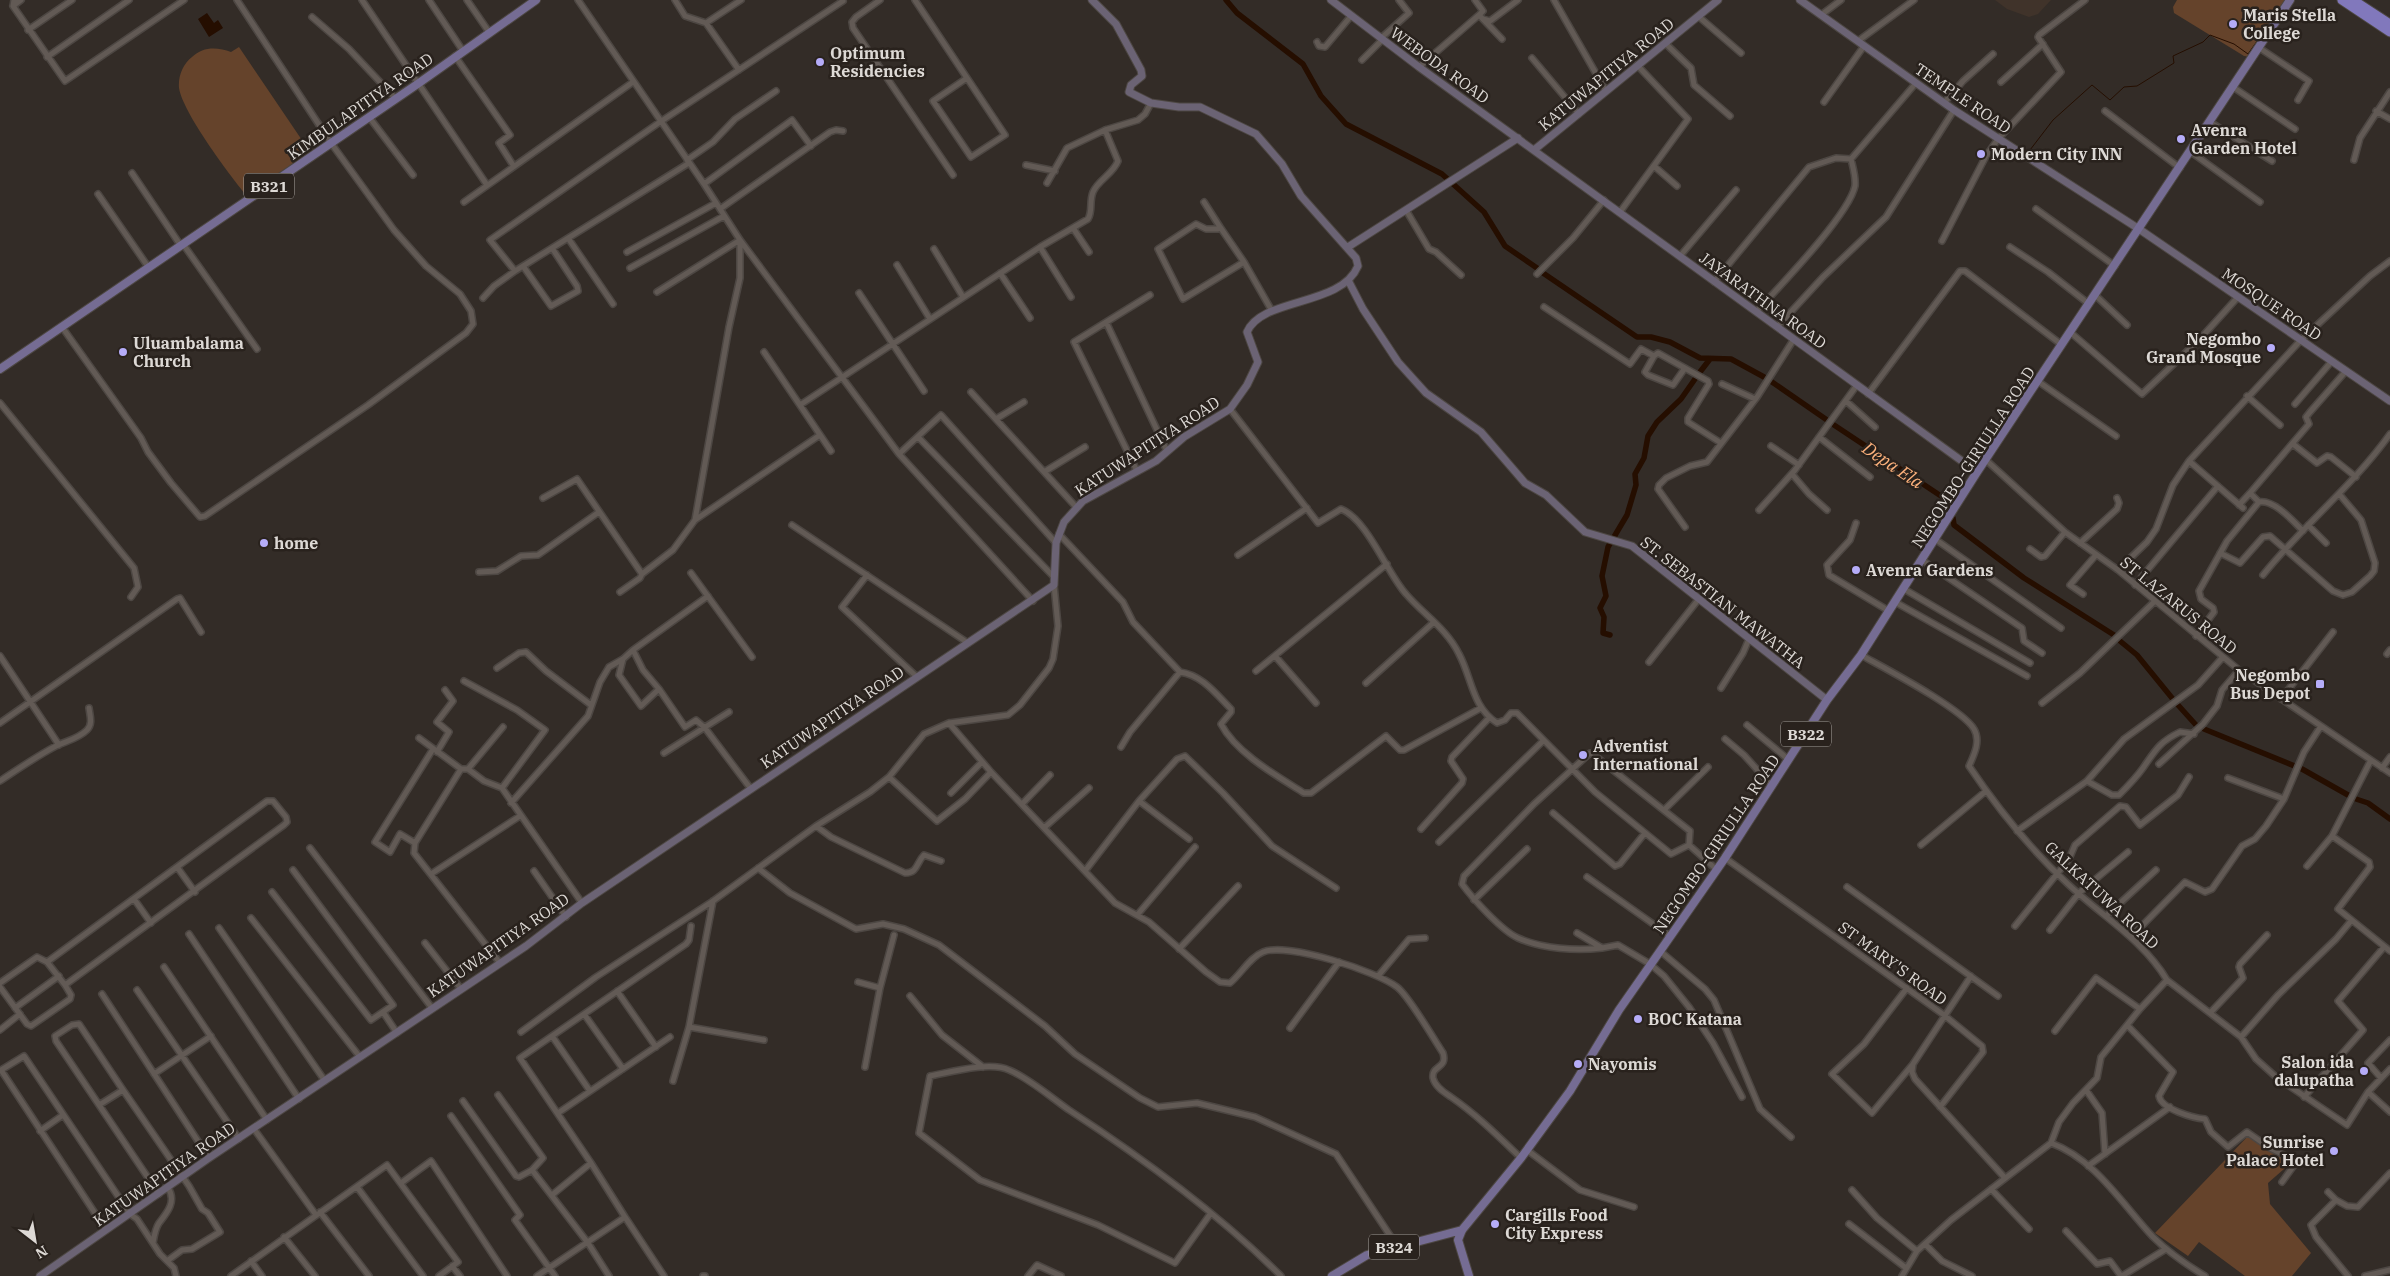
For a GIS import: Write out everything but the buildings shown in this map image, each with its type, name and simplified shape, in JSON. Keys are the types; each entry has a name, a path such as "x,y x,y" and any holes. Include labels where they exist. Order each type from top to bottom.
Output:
{"highway":[{"path":"2342,0 2390,32"},
{"path":"2354,0 2390,24"}],"main road":[{"name":"NEGOMBO-GIRIULLA ROAD","path":"1462,1230 1521,1158 1570,1092 1618,1010 1726,858 1827,700 1861,655 1977,472 2039,382 2070,332 2290,0"},
{"name":"KIMBULAPITIYA ROAD","path":"0,369 370,117 531,2"},
{"name":"B324","path":"1332,1276 1367,1255 1462,1230"},
{"path":"1462,1230 1458,1240 1469,1276"}],"street":[{"path":"22,0 14,3 28,30 65,81 184,0"},
{"path":"28,30 72,0"},
{"path":"47,57 129,0"},
{"path":"62,327 141,438 148,452 200,517 205,516 368,405 466,333 473,324 471,311 460,294 426,266 394,230 331,143 237,0"},
{"path":"362,0 487,185"},
{"path":"429,0 462,51"},
{"path":"468,0 489,32"},
{"path":"578,0 740,240 899,454 1032,601"},
{"path":"675,0 686,16 706,23 739,70"},
{"path":"706,23 741,0"},
{"path":"880,0 856,17 852,22 853,28 953,175"},
{"path":"915,0 967,78 1005,135 971,157 933,101 967,78"},
{"path":"1092,0 1116,24 1141,70 1142,76 1131,85 1129,92 1151,103 1179,108 1200,107 1256,134 1282,164 1301,196 1356,258 1358,266 1349,282"},
{"name":"WEBODA ROAD","path":"1330,0 1419,68 1534,150"},
{"path":"1362,60 1409,13 1399,0"},
{"path":"1419,68 1481,17 1484,11 1475,0"},
{"path":"1481,17 1490,21 1518,0"},
{"path":"1554,0 1606,91"},
{"name":"KATUWAPITIYA ROAD","path":"1534,150 1718,0"},
{"name":"TEMPLE ROAD","path":"1800,0 1916,84 1998,140 2138,229"},
{"path":"1821,15 1841,0"},
{"path":"1824,102 1861,44 1914,0"},
{"path":"1942,242 1986,156 1998,140 2061,72 2038,37 2039,35 2085,0"},
{"path":"515,271 490,240 660,122 843,1"},
{"path":"1317,42 1319,46 1325,47 1351,16"},
{"path":"1698,16 1741,53"},
{"path":"312,17 349,49 396,99"},
{"path":"1481,17 1502,39"},
{"path":"1665,43 1691,68 1694,85 1730,116"},
{"path":"2001,82 2043,44"},
{"path":"2258,47 2309,81 2298,100"},
{"path":"1944,103 1963,81 1993,54"},
{"path":"455,56 510,135 500,142 513,165"},
{"path":"1532,58 1579,114"},
{"path":"1620,212 1688,119 1637,66"},
{"path":"464,202 513,165 633,82"},
{"path":"1851,160 1916,84"},
{"path":"2233,87 2295,129"},
{"path":"483,298 494,286 515,271 688,162 713,142 735,119 776,91"},
{"path":"2354,160 2360,138 2390,92"},
{"path":"1047,183 1067,148 1105,130 1138,120 1145,114 1151,103"},
{"path":"1777,328 1823,277 1886,217 1954,110"},
{"path":"2105,111 2180,168"},
{"path":"2376,111 2390,119"},
{"path":"370,117 413,175"},
{"path":"704,184 792,120 811,146"},
{"path":"2210,122 2272,161"},
{"path":"720,209 830,132 836,130 843,131"},
{"path":"800,405 1040,247 1088,219 1092,214 1090,198 1094,189 1115,168 1118,161 1105,130"},
{"name":"KATUWAPITIYA ROAD","path":"1348,247 1518,138"},
{"name":"JAYARATHNA ROAD","path":"1534,150 1977,472"},
{"path":"2191,152 2260,202"},
{"path":"1714,282 1810,167 1836,158 1851,160"},
{"path":"1756,312 1799,265 1834,221 1851,195 1855,186 1855,174 1851,160"},
{"path":"1026,165 1055,171"},
{"path":"1654,166 1677,186"},
{"path":"132,173 257,349"},
{"path":"1680,256 1736,190"},
{"path":"98,194 149,268"},
{"path":"1537,274 1573,238 1604,200"},
{"path":"1204,202 1244,262 1272,311"},
{"path":"627,252 716,204"},
{"path":"2036,208 2115,266"},
{"path":"1406,210 1428,249 1436,252 1461,275"},
{"path":"630,268 724,216"},
{"path":"1220,227 1218,229 1206,229 1196,224 1158,249 1183,299 1244,262"},
{"path":"1073,228 1089,252"},
{"name":"MOSQUE ROAD","path":"2138,229 2390,402"},
{"path":"568,238 612,304"},
{"path":"657,292 740,240"},
{"path":"695,520 729,327 740,278 740,240"},
{"path":"1040,247 1071,297"},
{"path":"2010,247 2089,304"},
{"path":"523,266 551,306 578,291 578,286 552,248"},
{"path":"934,249 963,297"},
{"path":"2118,570 2147,542 2156,529 2173,485 2189,460 2301,340 2370,276 2390,261"},
{"path":"897,265 930,319"},
{"path":"1868,394 1960,271 1965,271 2062,345"},
{"path":"1000,273 1030,318"},
{"name":"KATUWAPITIYA ROAD","path":"40,1276 209,1158 500,963 566,917 582,903 1054,585 1056,543 1059,534 1064,522 1084,502 1156,461 1184,437 1230,409 1247,385 1258,362 1247,332 1253,322 1272,311 1323,295 1349,282"},
{"name":"ST. SEBASTIAN MAWATHA","path":"1349,282 1363,309 1398,362 1426,394 1481,432 1525,483 1546,495 1586,532 1632,546 1827,700"},
{"path":"859,293 924,391"},
{"path":"1137,472 1074,342 1150,295"},
{"path":"2095,295 2127,325"},
{"path":"2070,332 2142,394 2199,340 2238,297"},
{"path":"1544,307 1630,364 1641,349 1654,356"},
{"path":"1106,322 1167,451"},
{"path":"1686,527 1658,489 1659,485 1666,478 1690,466 1707,462 1755,399 1794,340"},
{"path":"764,352 831,451"},
{"path":"1685,368 1674,385 1656,379 1645,372 1654,356 1658,353 1685,368 1709,384 1688,418 1688,422 1721,443"},
{"path":"2295,404 2332,361"},
{"path":"2189,460 2241,507 2250,493 2309,424 2306,417 2346,371"},
{"path":"2039,382 2116,436"},
{"path":"1722,384 1755,399"},
{"path":"1759,510 1792,474 1857,385"},
{"path":"971,392 1078,508"},
{"path":"2247,396 2280,425"},
{"path":"1846,401 1875,427"},
{"path":"996,419 1024,402"},
{"path":"0,403 134,568 138,587 131,597"},
{"path":"1230,409 1318,523 1342,509 1357,520 1405,593 1450,638 1460,654 1476,699 1489,718 1497,723 1505,720 1511,714 1517,713 1572,770 1671,854 1689,845"},
{"path":"899,454 941,415 1056,543"},
{"path":"620,592 673,550 695,520 820,434"},
{"path":"2264,575 2285,549 2340,495 2373,458 2390,434"},
{"path":"918,437 1053,576"},
{"path":"1819,437 1870,477"},
{"path":"2293,444 2317,463 2327,456 2331,457 2356,477"},
{"path":"1771,446 1799,465"},
{"path":"1044,472 1085,447"},
{"name":"ST LAZARUS ROAD","path":"1986,460 2065,532 2118,570 2222,657 2390,773"},
{"path":"1792,474 1808,494 1827,510"},
{"path":"543,498 577,479 642,574"},
{"path":"2135,585 2218,486"},
{"path":"2250,493 2259,502"},
{"path":"2220,553 2240,563 2263,537 2270,536 2333,591 2343,595 2352,592 2374,571 2375,563 2361,520 2340,495"},
{"path":"2080,543 2117,509 2119,503 2116,498"},
{"path":"2196,636 2214,612 2213,608 2198,595 2220,553 2244,518 2259,502 2266,501 2278,508 2303,531"},
{"path":"1238,555 1307,508"},
{"path":"479,572 497,570 520,556 538,555 599,512"},
{"path":"1856,523 1850,540 1827,565 1827,570 1829,575 1889,611"},
{"path":"792,524 968,643"},
{"path":"2308,525 2326,543"},
{"path":"2030,548 2041,556 2045,556 2065,532"},
{"path":"1059,534 1123,602 1133,622 1180,672 1190,673 1207,685 1231,709 1231,712 1221,726 1255,762 1308,794 1386,736 1400,750 1404,750 1481,708"},
{"path":"1935,538 2061,628"},
{"path":"2083,594 2070,585 2096,554"},
{"path":"1922,560 2022,628 2024,641 2042,653"},
{"path":"1256,671 1387,564"},
{"path":"690,573 752,657"},
{"path":"867,575 842,608 917,677"},
{"path":"521,1032 596,976 713,901 816,826 870,792 889,776 924,734 948,723 1008,715 1020,705 1044,675 1053,659 1058,626 1054,585"},
{"path":"1904,589 2030,663"},
{"path":"511,803 588,716 600,682 609,667 623,659 708,596"},
{"path":"0,723 177,599 180,598 187,606 201,632"},
{"path":"1649,662 1698,600"},
{"path":"1895,602 2026,676"},
{"path":"2042,703 2080,673 2154,602"},
{"path":"1366,683 1434,622"},
{"path":"2281,699 2333,632"},
{"path":"1721,688 1743,653 1749,639"},
{"path":"633,650 643,670 685,727 696,720 705,728 751,789"},
{"path":"497,668 518,653 526,652 546,671 591,704"},
{"name":"GALKATUWA ROAD","path":"1861,655 1959,713 1974,730 1977,748 1969,766 2017,831 2079,894 2150,955 2167,980 2241,1037 2256,1059 2276,1077 2347,1124 2368,1092"},
{"path":"0,656 59,745"},
{"path":"1275,656 1316,703"},
{"path":"2017,831 2087,781 2124,739 2198,684 2222,657"},
{"path":"623,659 619,675 640,706 659,690"},
{"path":"2159,764 2194,734 2217,706 2222,690 2239,670"},
{"path":"1122,747 1130,732 1180,672"},
{"path":"464,681 517,710 545,730 502,788"},
{"path":"415,843 400,834 390,852 375,842 435,750 449,732 437,722 453,701 445,690"},
{"path":"0,781 59,745 68,743 88,730 91,722 89,708"},
{"path":"664,753 729,712"},
{"path":"1421,828 1462,783 1463,779 1450,760 1489,718"},
{"path":"948,723 991,772 1023,803 1115,902 1138,914 1206,972 1225,983 1234,979 1258,954 1264,951 1311,954 1378,976 1398,988 1444,1052 1445,1060 1435,1070 1434,1082 1442,1091 1479,1118 1521,1158"},
{"path":"1747,725 1789,760"},
{"path":"2131,937 2185,882 2205,892 2212,889 2242,846 2260,835 2284,799 2298,764 2322,726"},
{"path":"500,963 414,853 415,843 465,769 503,727"},
{"path":"2087,781 2112,795 2119,796 2157,748 2180,732 2194,734"},
{"path":"419,738 484,781 502,788 582,903"},
{"path":"1725,739 1744,755 1772,786"},
{"path":"1439,842 1543,741"},
{"path":"1689,845 1690,831 1590,753 1534,804 1464,876 1462,884 1474,900 1516,937 1538,945 1586,950 1618,945 1650,964 1664,976 1689,1007 1713,1043 1742,1097"},
{"path":"1085,871 1139,801 1177,758 1185,756 1223,793 1272,846 1336,888"},
{"path":"2382,768 2390,757"},
{"path":"2307,866 2332,836 2371,760"},
{"path":"950,793 982,762"},
{"path":"1664,810 1708,767"},
{"path":"889,776 937,821 965,799 991,772"},
{"path":"1023,803 1050,775"},
{"path":"2015,926 2069,859 2075,845 2120,806 2126,807 2140,825 2178,795 2189,777"},
{"path":"2228,778 2284,799"},
{"path":"1045,827 1089,788"},
{"path":"1920,846 1986,791"},
{"path":"47,962 268,801 273,801 286,817 287,822 284,825 65,985"},
{"path":"1139,801 1190,839"},
{"path":"1553,814 1615,866 1620,864 1645,833"},
{"path":"431,874 520,816"},
{"path":"816,826 831,837 904,873 911,873 917,869 924,855 941,861"},
{"path":"2332,836 2369,862 2370,867 2338,909 2390,951"},
{"path":"1689,845 1716,870"},
{"path":"310,848 432,1008"},
{"path":"1138,914 1195,848"},
{"path":"1474,900 1527,849"},
{"path":"2050,930 2079,894 2128,852"},
{"name":"ST MARY'S ROAD","path":"1726,858 1944,1015 1984,1048 1940,1107"},
{"path":"177,868 194,892"},
{"path":"758,868 790,893 856,929 883,924 904,929 940,945 1045,1026 1075,1054 1158,1107 1197,1103 1255,1117 1336,1154 1396,1246"},
{"path":"272,892 371,1020 392,1004 292,870"},
{"path":"2106,916 2156,870"},
{"path":"534,871 566,917"},
{"path":"1587,877 1670,936"},
{"path":"1179,949 1238,886"},
{"path":"1847,887 1998,996"},
{"path":"134,899 151,923"},
{"path":"672,1081 689,1027 713,901"},
{"path":"251,918 360,1057"},
{"path":"2241,1037 2278,995 2336,939 2351,921"},
{"path":"664,1276 520,1058 686,944 689,940 691,926"},
{"path":"219,928 325,1081"},
{"path":"1577,933 1602,948"},
{"path":"189,934 299,1099"},
{"path":"865,1066 880,988 894,935"},
{"path":"2211,1012 2242,978 2240,964 2268,935"},
{"path":"1378,976 1409,939 1425,938"},
{"path":"425,943 461,989"},
{"path":"2304,1097 2363,1030 2338,1001 2384,947"},
{"path":"1660,951 1705,989 1714,1000 1760,1108 1791,1137"},
{"path":"37,957 47,962 65,985 71,995 70,999 33,1025 27,1024 0,985 37,957"},
{"path":"1290,1028 1338,962"},
{"path":"164,967 267,1120"},
{"path":"15,1008 58,976"},
{"path":"1907,988 1864,1044 1832,1074 1872,1113 1913,1064 1971,976"},
{"path":"2055,1031 2096,978 2140,1009"},
{"path":"1902,1276 1916,1251 1991,1189 2051,1143 2059,1122 2098,1078 2100,1057 2167,980"},
{"path":"858,982 880,988"},
{"path":"137,990 183,1054 239,1139"},
{"path":"617,992 656,1047"},
{"path":"102,994 209,1158"},
{"path":"910,996 942,1035 983,1067"},
{"path":"382,1012 396,1033"},
{"path":"0,1030 20,1014"},
{"path":"584,1014 623,1069"},
{"path":"159,1194 55,1038 63,1030 76,1023 79,1024 183,1177 202,1210 208,1213 220,1232 192,1249 182,1250 167,1261"},
{"path":"2127,1025 2172,1072 2159,1096 2162,1103 2190,1118 2205,1119 2211,1132 2228,1147 2247,1132 2270,1148 2294,1160 2295,1164 2282,1182"},
{"path":"689,1027 764,1040"},
{"path":"154,1074 211,1036"},
{"path":"552,1036 590,1091"},
{"path":"558,1113 670,1037"},
{"path":"2381,1078 2368,1063 2390,1040"},
{"path":"106,1230 1,1070 24,1056 130,1214 137,1219 153,1243 174,1268 176,1276"},
{"path":"1913,1064 1912,1072 1915,1080 2005,1178"},
{"path":"1211,1213 1175,1263 1098,1225 980,1180 919,1133 930,1076 983,1067 1008,1069 1109,1136 1211,1213 1250,1245 1282,1276"},
{"path":"2390,1069 2368,1092 2390,1112"},
{"path":"98,1105 123,1090"},
{"path":"2086,1090 2102,1113 2105,1154"},
{"path":"462,1101 516,1176 519,1177 532,1170 543,1158 498,1095"},
{"path":"2088,1166 2170,1107"},
{"path":"40,1130 64,1115"},
{"path":"451,1116 520,1215 515,1220 555,1276"},
{"path":"254,1129 318,1214 370,1276"},
{"path":"2051,1143 2061,1146 2088,1166 2107,1184 2166,1249 2206,1276"},
{"path":"1527,1150 1580,1190 1634,1207"},
{"path":"401,1183 431,1160 507,1276"},
{"path":"552,1195 591,1163"},
{"path":"231,1276 387,1165 458,1262 439,1276"},
{"path":"532,1170 588,1242 609,1276"},
{"path":"2328,1192 2336,1200 2347,1206 2358,1207 2390,1172"},
{"path":"357,1187 423,1276"},
{"path":"153,1243 158,1227 169,1212 171,1193 168,1188"},
{"path":"1991,1189 2029,1229"},
{"path":"1852,1190 1877,1218 1916,1251"},
{"path":"2336,1200 2311,1225 2316,1237 2348,1276"},
{"path":"537,1276 578,1246 588,1242 626,1217"},
{"path":"1849,1224 1906,1268"},
{"path":"2066,1231 2097,1264 2110,1261 2121,1276 2166,1249"},
{"path":"284,1237 315,1276"},
{"path":"1926,1244 1942,1261 1972,1276"},
{"path":"250,1261 262,1276"},
{"path":"1028,1276 1037,1265 1061,1276"},
{"path":"452,1266 460,1276"},
{"path":"2366,1276 2387,1270 2390,1275"}],"shaded area":[{"path":"1995,0 2051,0 2038,14 2029,17 2007,9"},
{"name":"Maris Stella College","path":"2177,0 2290,0 2252,57 2244,56 2174,13 2173,7"},
{"path":"207,13 214,23 218,20 223,28 209,37 198,19"},
{"path":"239,47 310,152 246,195 218,159 197,127 182,99 179,88 180,75 189,60 196,53 206,49 221,49 231,52"},
{"path":"2248,1136 2291,1163 2268,1183 2270,1204 2311,1253 2292,1276 2245,1276 2199,1242 2188,1256 2155,1233"}],"waterway":[{"path":"1226,0 1237,13 1303,64 1321,96 1346,124 1442,174 1484,212 1505,246 1537,268"},
{"path":"2030,150 2053,120 2092,85 2110,100 2124,87 2137,86 2174,63 2173,56 2203,42 2210,35 2234,44 2248,54 2279,10"},
{"path":"1543,273 1637,337 1651,337 1670,342 1700,358 1731,359 1764,377"},
{"path":"1700,372 1710,359"},
{"path":"1610,635 1603,633 1604,617 1600,608 1606,596 1602,576 1608,547 1627,515 1636,485 1635,474 1644,458 1648,436 1657,422 1681,399 1695,379"},
{"path":"1772,382 1827,420"},
{"name":"Depa Ela","path":"1834,425 1950,502 1951,506"},
{"path":"1953,518 1954,525 2024,578 2114,635"},
{"path":"2120,641 2137,655 2172,698"},
{"path":"2178,705 2196,725"},
{"path":"2204,729 2302,769 2348,795"},
{"path":"2356,799 2368,803 2390,819"}],"place":[{"name":"Maris Stella College","path":"2233,24"},
{"name":"Optimum Residencies","path":"820,62"},
{"name":"Avenra Garden Hotel","path":"2181,139"},
{"name":"Modern City INN","path":"1981,154"},
{"name":"Negombo Grand Mosque","path":"2271,348"},
{"name":"Uluambalama Church","path":"123,352"},
{"name":"home","path":"264,543"},
{"name":"Avenra Gardens","path":"1856,570"},
{"name":"Negombo Bus Depot","path":"2320,684"},
{"name":"Adventist International","path":"1583,755"},
{"name":"BOC Katana","path":"1638,1019"},
{"name":"Nayomis","path":"1578,1064"},
{"name":"Salon ida dalupatha","path":"2364,1071"},
{"name":"Sunrise Palace Hotel","path":"2334,1151"},
{"name":"Cargills Food City Express","path":"1495,1224"}]}
